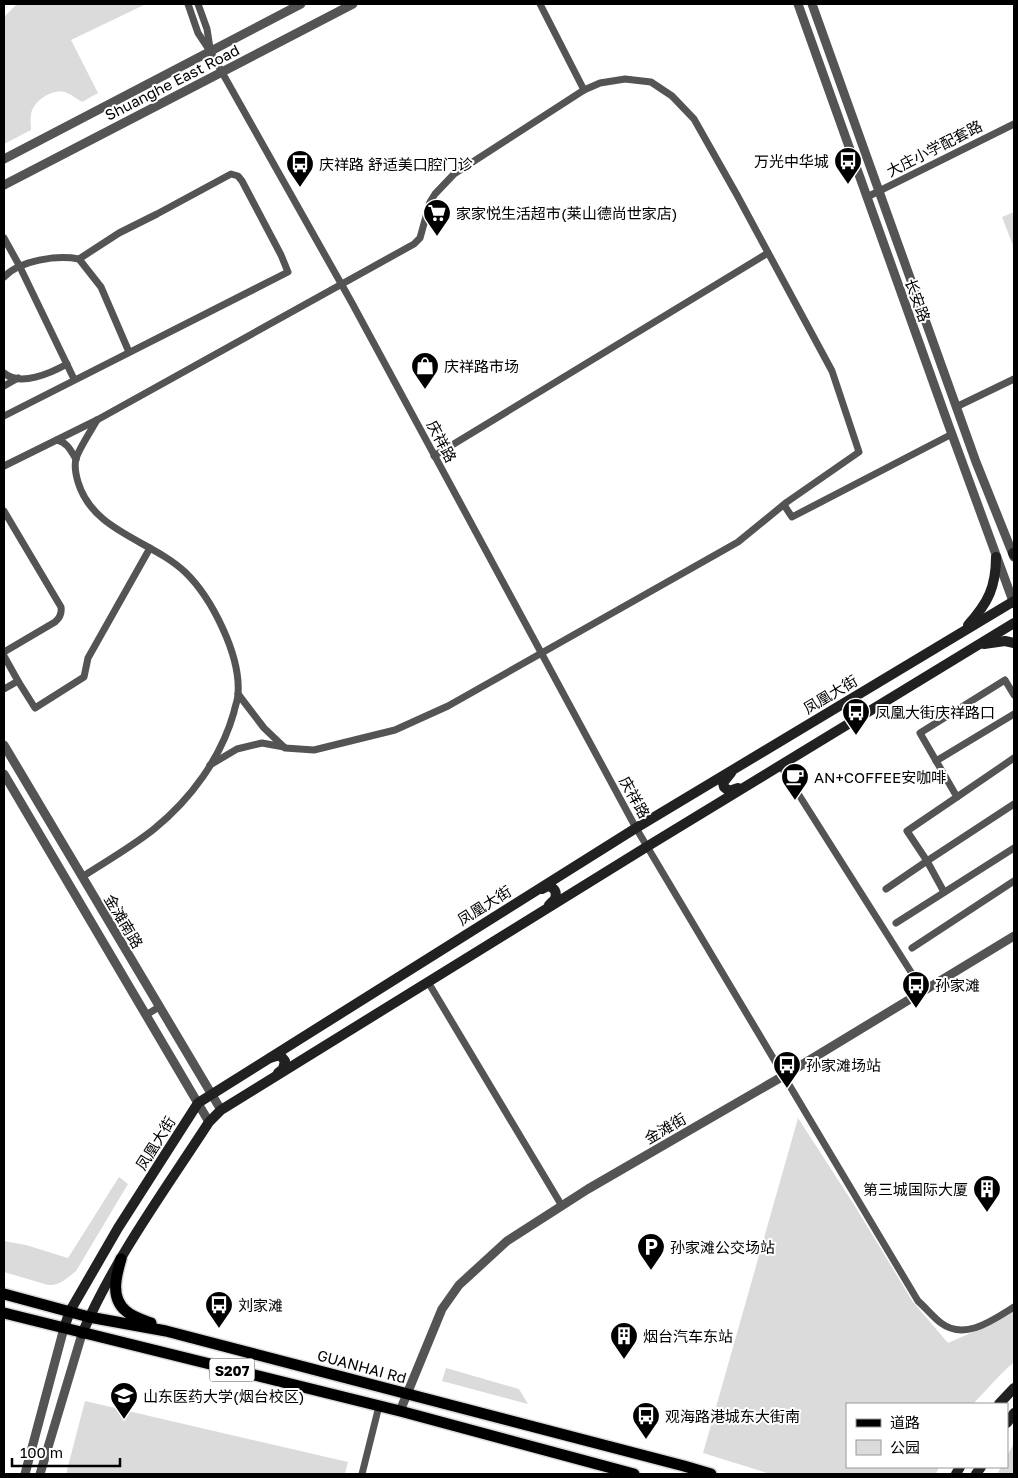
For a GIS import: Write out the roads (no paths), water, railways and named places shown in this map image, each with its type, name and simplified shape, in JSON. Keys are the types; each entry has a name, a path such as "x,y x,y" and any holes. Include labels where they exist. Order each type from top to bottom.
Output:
{"main road":[{"path":"960,634 979,613 989,597 996,575 996,557"},
{"name":"凤凰大街","path":"64,1328 70,1311 118,1228 198,1103 257,1064 636,828 1014,602"},
{"path":"82,1334 102,1291 121,1259 209,1122 221,1110 540,912 1014,623"},
{"path":"974,648 989,643 1014,642"},
{"path":"746,762 727,776 723,783 724,787 728,791 752,782"},
{"path":"529,895 548,886 556,891 553,902 540,912"},
{"path":"257,1064 275,1056 283,1057 285,1064 283,1069 270,1080"},
{"path":"121,1259 116,1276 115,1289 119,1302 126,1312 166,1330"},
{"name":"GUANHAI Rd","path":"4,1294 89,1317 166,1330 712,1474"},
{"name":"S207","path":"4,1314 400,1411 634,1474"},
{"path":"999,1403 1014,1388"}],"street":[{"name":"庆祥路","path":"188,4 198,33 222,72 341,284 636,828 918,1301 947,1327 957,1330 978,1327 1014,1307"},
{"name":"庆祥路","path":"198,4 207,29 210,51"},
{"name":"Shuanghe East Road","path":"4,159 301,4"},
{"name":"Shuanghe East Road","path":"4,185 353,4"},
{"path":"540,4 584,90"},
{"name":"长安路","path":"798,4 996,557 1014,602"},
{"name":"长安路","path":"812,4 976,462 1014,555"},
{"path":"4,466 97,420 414,244 420,238 430,202 454,174 584,90 600,83 625,79 651,82 672,96 694,119 832,371 859,452 784,505 738,542 448,706 395,730 314,750 285,748 262,743 237,749 210,765"},
{"name":"大庄小学配套路","path":"867,197 1014,124"},
{"path":"4,416 288,272 242,181 238,176 231,174 119,233 79,259"},
{"path":"4,238 7,252 19,265 74,380"},
{"path":"434,456 768,253"},
{"path":"4,277 19,265 65,256 79,259 101,287 129,352"},
{"path":"4,373 7,376 18,378 36,377 66,364"},
{"path":"4,386 18,378"},
{"path":"956,406 1014,379"},
{"path":"82,877 154,829 184,800 210,765 228,731 238,694 234,659 229,642 224,629 206,599 184,571 150,548 135,541 98,515 84,495 79,483 76,459 97,420"},
{"path":"784,505 792,517 952,434"},
{"path":"57,440 62,441 76,459"},
{"path":"4,511 61,607 62,612 61,617 56,622 4,652"},
{"path":"4,656 35,708 84,677 88,658 150,548"},
{"path":"957,797 920,733 1005,680 1014,695"},
{"path":"4,689 18,681"},
{"path":"238,694 264,728 285,748"},
{"path":"936,761 1014,714"},
{"name":"金滩南路","path":"4,745 221,1110"},
{"path":"944,892 907,831 1014,758"},
{"path":"780,765 923,991"},
{"name":"金滩南路","path":"4,774 209,1122"},
{"path":"886,889 1014,804"},
{"path":"896,923 1014,848"},
{"path":"912,948 1014,881"},
{"name":"金滩街","path":"400,1411 442,1309 458,1285 507,1241 562,1206 1014,936"},
{"path":"428,982 562,1206"},
{"path":"146,1015 159,1007"},
{"path":"25,1474 64,1328"},
{"path":"40,1474 82,1334"},
{"path":"362,1474 379,1406"}],"place":[{"name":"万光中华城","path":"848,185"},
{"name":"庆祥路 舒适美口腔门诊","path":"300,188"},
{"name":"家家悦生活超市(莱山德尚世家店)","path":"437,237"},
{"name":"庆祥路市场","path":"425,390"},
{"name":"凤凰大街庆祥路口","path":"856,736"},
{"name":"AN+COFFEE安咖啡","path":"795,801"},
{"name":"孙家滩","path":"916,1009"},
{"name":"孙家滩场站","path":"787,1089"},
{"name":"第三城国际大厦","path":"987,1213"},
{"name":"孙家滩公交场站","path":"651,1271"},
{"name":"刘家滩","path":"219,1329"},
{"name":"烟台汽车东站","path":"624,1360"},
{"name":"山东医药大学(烟台校区)","path":"124,1420"},
{"name":"观海路港城东大街南","path":"646,1440"}]}
